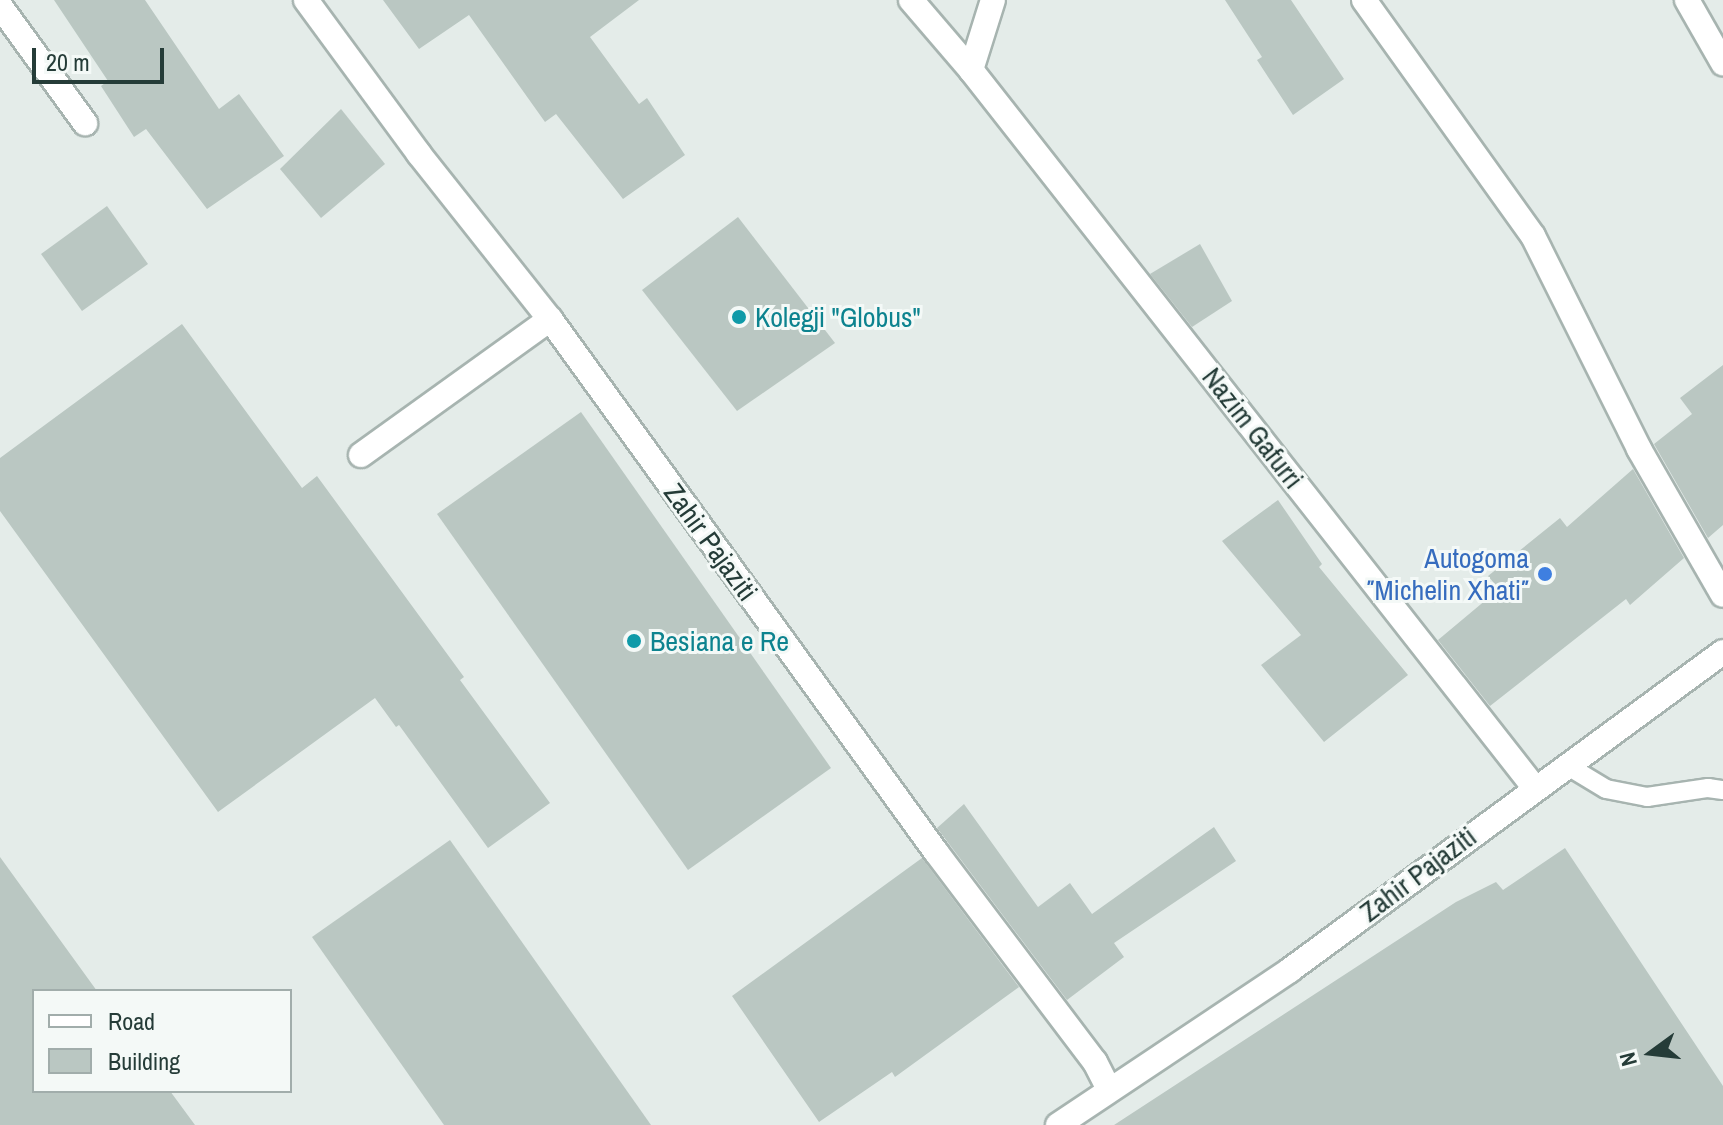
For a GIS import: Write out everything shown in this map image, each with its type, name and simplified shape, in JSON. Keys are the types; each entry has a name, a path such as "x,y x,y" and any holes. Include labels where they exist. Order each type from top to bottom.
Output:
{"street":[{"name":"Zahir Pajaziti","path":"306,0 419,154 550,319 936,852 1095,1062 1109,1090"},
{"name":"Nazim Gafurri","path":"911,0 971,70 1534,787"},
{"path":"971,70 993,0"},
{"path":"1364,0 1533,236 1639,449 1723,595"},
{"path":"1687,0 1723,63"},
{"path":"0,6 85,123"},
{"path":"361,455 550,319"},
{"name":"Zahir Pajaziti","path":"1058,1125 1290,970 1534,787 1568,766 1723,652"}],"lane":[{"path":"1568,766 1606,789 1647,797 1718,785"}],"building":[{"path":"54,0 145,0 219,109 239,94 284,156 207,209 146,129 134,137 101,86 108,81"},
{"path":"383,0 639,0 590,37 639,104 647,98 685,155 623,199 556,114 545,122 469,15 419,49"},
{"path":"1225,0 1291,0 1344,79 1293,115 1257,60 1262,57"},
{"path":"341,109 385,164 321,218 280,169"},
{"path":"107,206 148,264 82,311 41,254"},
{"name":"Kolegji \"Globus\"","path":"738,217 835,343 737,411 642,290"},
{"path":"1200,244 1232,301 1192,327 1150,274"},
{"path":"182,324 302,488 317,476 464,677 460,680 550,803 488,848 399,725 396,727 375,698 218,812 0,511 0,458"},
{"path":"1723,365 1723,525 1708,538 1654,444 1692,414 1680,398"},
{"name":"Besiana e Re","path":"581,412 831,768 688,870 437,514"},
{"path":"1633,469 1684,558 1630,605 1626,599 1490,706 1438,640 1499,589 1488,576 1560,518 1567,527"},
{"path":"1278,500 1322,564 1319,567 1408,675 1324,742 1261,665 1301,635 1222,541"},
{"path":"964,804 1038,907 1070,883 1092,914 1214,827 1236,861 1114,943 1124,957 1067,1000 937,828"},
{"path":"450,840 651,1125 444,1125 312,937"},
{"path":"1565,848 1723,1086 1723,1125 1114,1125 1456,902 1496,882 1503,890"},
{"path":"0,857 96,989 32,989 32,1093 171,1093 195,1125 0,1125"},
{"path":"922,858 1019,987 895,1077 892,1072 819,1122 732,996"}],"place":[{"name":"Kolegji \"Globus\"","path":"739,317"},
{"name":"Autogoma ʺMichelin Xhatiʺ","path":"1545,574"},
{"name":"Besiana e Re","path":"634,641"}]}
